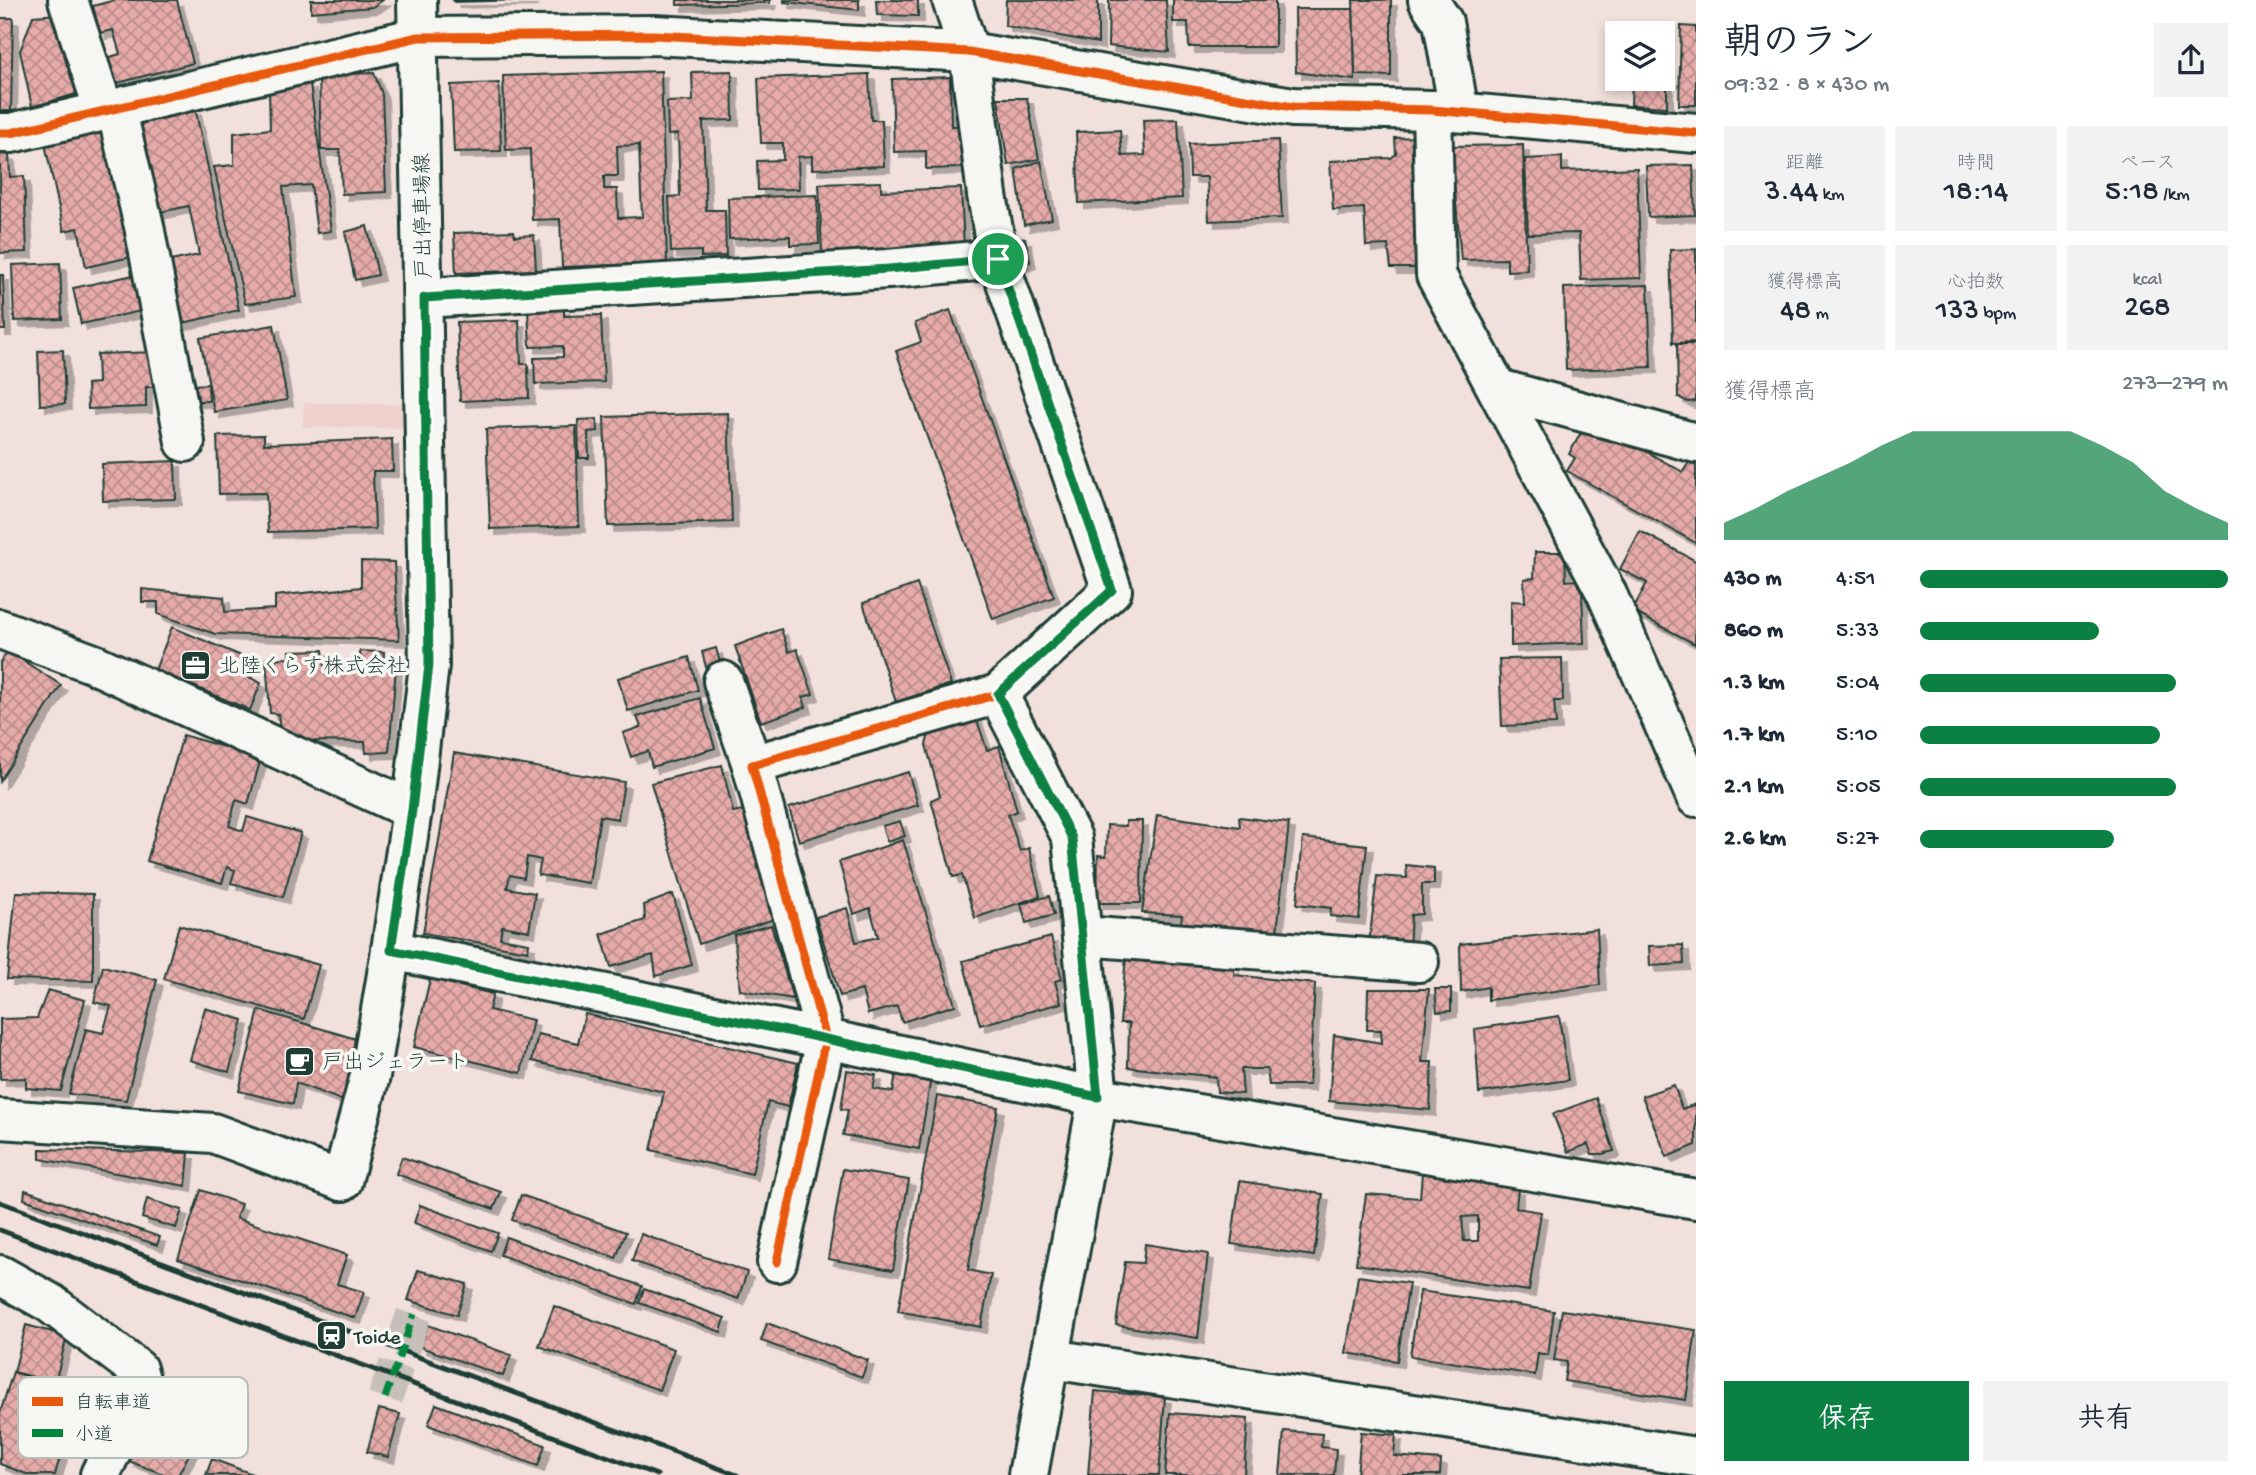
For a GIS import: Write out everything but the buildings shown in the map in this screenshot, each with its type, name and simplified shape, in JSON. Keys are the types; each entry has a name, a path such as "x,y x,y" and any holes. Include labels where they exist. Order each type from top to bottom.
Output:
{"street":[{"path":"68,0 110,110 144,226 185,442"},
{"path":"752,765 998,694 1112,590 998,259 968,52 952,0"},
{"path":"1428,0 1443,22 1445,111 1436,275 1606,592 1696,797"},
{"path":"0,133 11,133 110,110 418,18 654,35 968,52 1293,107 1445,111 1696,133"},
{"name":"戸出停車場線","path":"0,1119 213,1133 342,1181 370,1076 412,810 429,665 418,18"},
{"path":"424,298 888,269 998,259"},
{"path":"1499,389 1696,443"},
{"path":"0,629 94,664 412,810"},
{"path":"723,681 752,765 826,1039 777,1262"},
{"path":"998,694 1072,838 1098,1097 1028,1475"},
{"path":"1083,936 1419,962"},
{"path":"391,950 1098,1097 1696,1199"},
{"path":"0,1275 50,1303 137,1369 139,1377"},
{"path":"1051,1359 1696,1457"},
{"path":"100,1475 108,1458"}],"shaded area":[{"path":"304,403 408,404 408,428 303,427"}],"tunnel":[{"path":"385,1398 414,1314"}],"railway":[{"path":"0,1202 737,1475"},
{"path":"0,1230 657,1475"}],"marked path":[{"path":"385,1398 414,1314"}],"cycle path":[{"path":"0,133 11,133 418,37 654,35 969,52 1293,107 1432,110 1696,133"},
{"path":"391,950 826,1039 1098,1097 1072,838 998,694 752,765 826,1039 777,1262"}],"place":[{"name":"北陸くらす株式会社","path":"196,665"},
{"name":"戸出ジェラート","path":"299,1061"},
{"name":"Toide","path":"331,1336"}],"route":[{"path":"998,259 1112,590 998,694 1072,838 1098,1097 391,950 412,810 429,665 424,298 888,269 998,259"}]}
